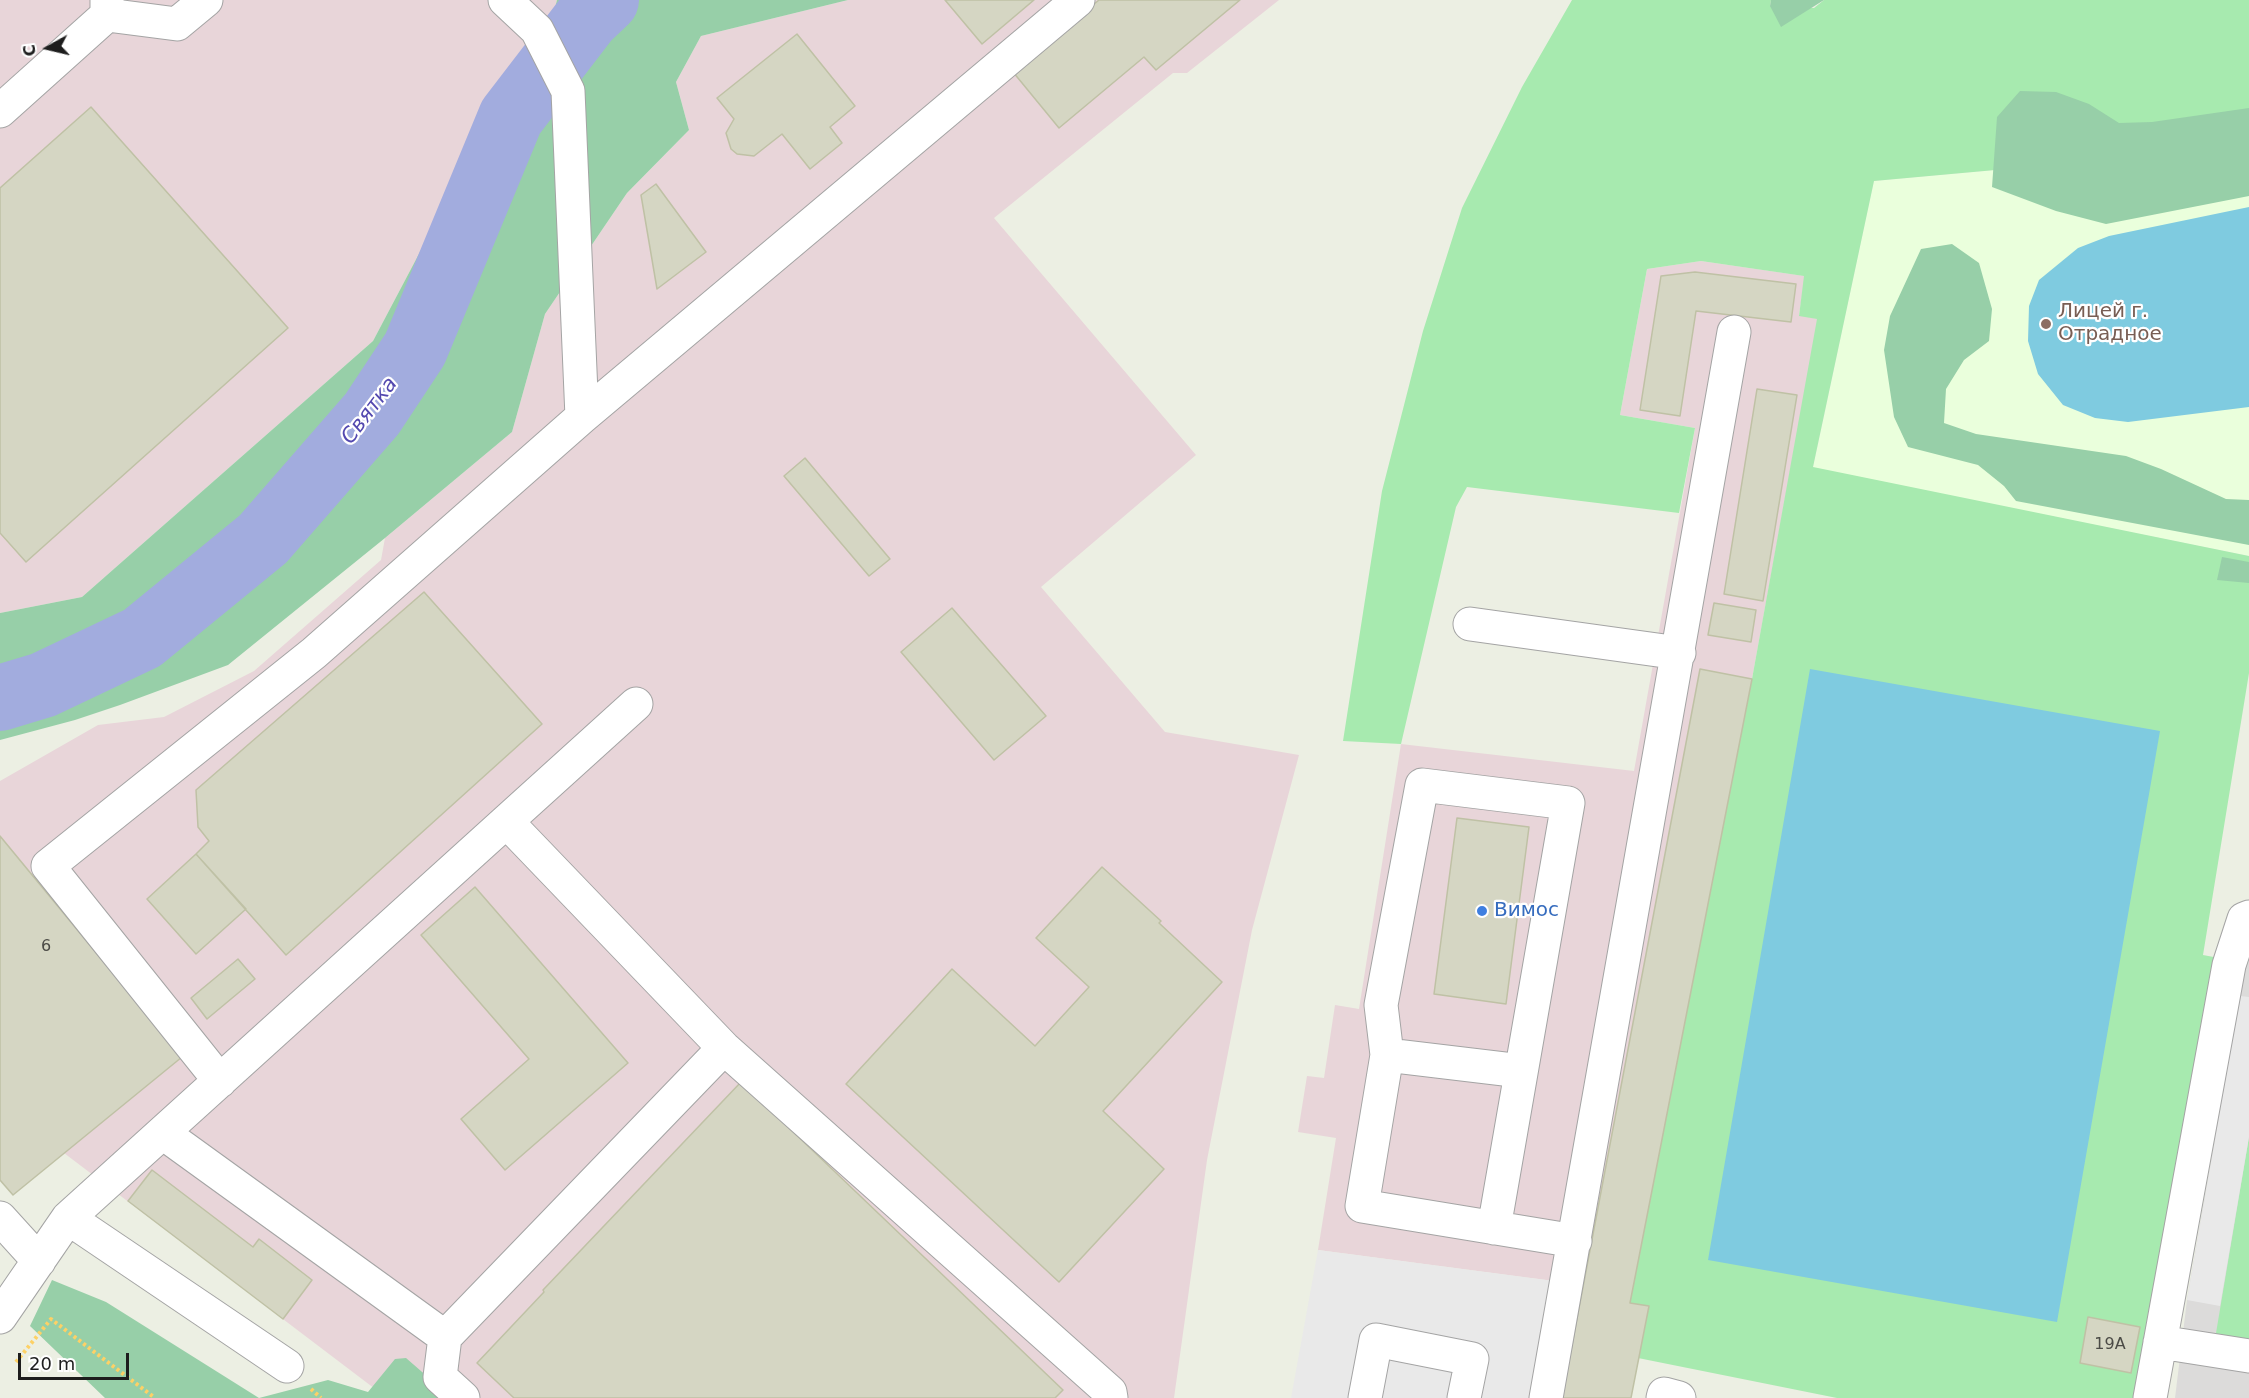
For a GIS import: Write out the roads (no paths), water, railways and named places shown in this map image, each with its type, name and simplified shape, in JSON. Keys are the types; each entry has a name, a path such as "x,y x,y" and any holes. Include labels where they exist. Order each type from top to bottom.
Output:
{"street":[{"path":"0,111 107,8 177,24 206,0"},
{"path":"505,0 537,30 568,91 582,417"},
{"path":"220,1081 48,866 314,653 582,417 1078,0"},
{"path":"1546,1398 1734,332"},
{"path":"1470,624 1679,652"},
{"path":"0,1317 68,1218 636,704"},
{"path":"1494,1228 1568,803 1422,785 1381,1005 1387,1055 1362,1206 1494,1228 1575,1241"},
{"path":"507,822 724,1048 1110,1392 1111,1398"},
{"path":"2150,1398 2229,965 2244,919 2249,917"},
{"path":"463,1398 440,1377 445,1337 724,1048"},
{"path":"1387,1055 1521,1071"},
{"path":"163,1133 445,1337"},
{"path":"0,1218 39,1261"},
{"path":"68,1218 287,1366"},
{"path":"1365,1398 1376,1340 1472,1359 1464,1398"},
{"path":"2160,1342 2249,1356"},
{"path":"1663,1398 1664,1394 1679,1398"}],"waterway":[{"name":"Святка","path":"0,698 43,685 142,638 263,539 372,414 415,349 511,117 587,18 606,0"}],"place":[{"name":"Лицей г. Отрадное","path":"2046,324"},
{"name":"Вимос","path":"1482,911"}]}
